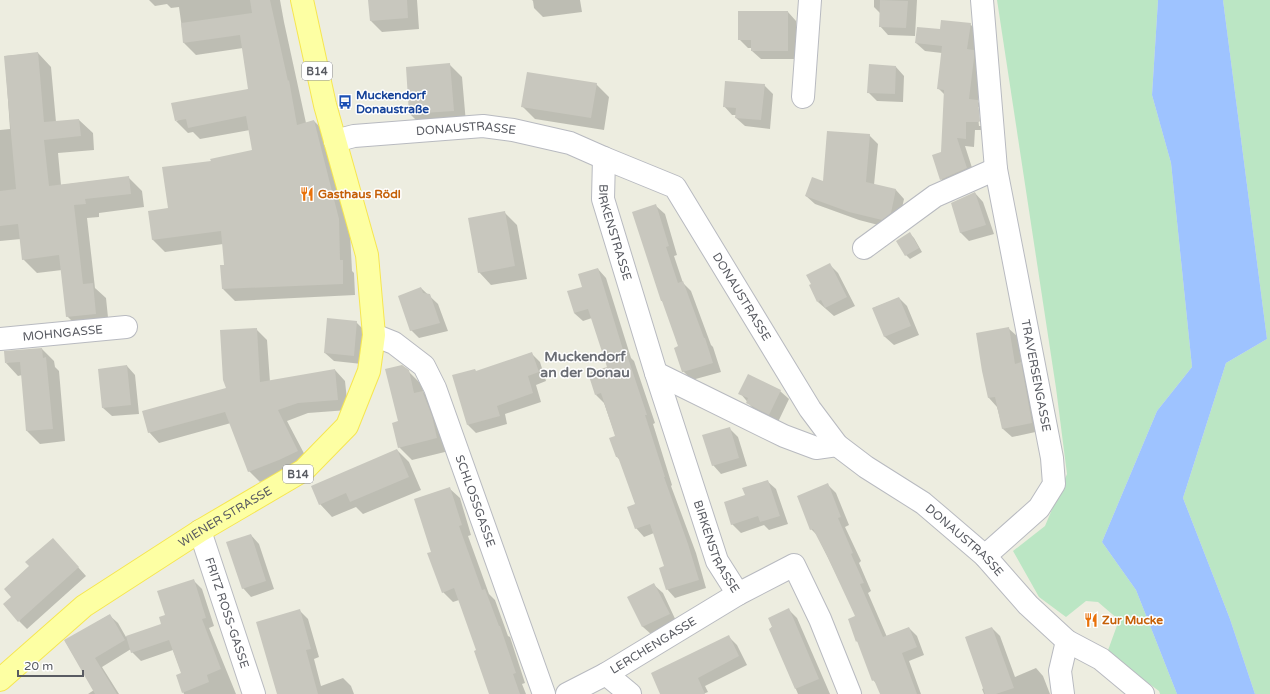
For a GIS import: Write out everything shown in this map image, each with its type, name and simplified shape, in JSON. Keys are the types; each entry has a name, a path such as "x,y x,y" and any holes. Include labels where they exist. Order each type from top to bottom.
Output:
{"main road":[{"name":"B14","path":"302,0 325,105 335,141"},
{"name":"WIENER STRASSE","path":"0,680 84,606 200,531 304,470 347,426 369,371 374,335 367,254 335,141"}],"street":[{"path":"803,97 810,0"},
{"name":"TRAVERSENGASSE","path":"982,0 996,169 1052,458 1054,484 1039,508 985,556"},
{"name":"DONAUSTRASSE","path":"335,141 354,136 483,126 514,130 570,143 675,187 810,409 837,445 866,467 923,503 985,556 1028,605 1067,641 1101,659 1143,694"},
{"name":"BIRKENSTRASSE","path":"604,158 603,199 656,373 717,561 738,594 794,565 820,619 850,694"},
{"path":"864,248 935,196 996,169"},
{"name":"MOHNGASSE","path":"0,339 126,327"},
{"name":"SCHLOSSGASSE","path":"374,335 394,343 424,366 435,388 544,694"},
{"path":"656,373 784,436 816,448 837,445"},
{"name":"FRITZ ROSS-GASSE","path":"200,531 254,694"},
{"name":"LERCHENGASSE","path":"567,694 606,674 738,594"},
{"path":"1063,694 1060,671 1067,641"},
{"path":"606,674 630,694"}],"green space":[{"path":"997,0 1158,0 1152,95 1171,163 1192,367 1157,411 1102,542 1136,590 1177,694 1160,694 1159,691 1107,653 1119,620 1098,602 1086,601 1066,617 1039,597 1013,551 1045,526 1067,474 1056,388"},
{"path":"1223,0 1270,0 1270,694 1255,694 1230,619 1183,498 1226,363 1267,339"}],"water":[{"path":"1158,0 1223,0 1267,339 1226,363 1183,498 1230,619 1255,694 1177,694 1136,590 1102,542 1157,411 1192,367 1171,163 1152,95"}],"building":[{"path":"250,0 270,0 288,81 289,80 297,125 314,120 339,219 340,260 343,260 343,284 222,289 220,265 224,265 221,231 152,240 148,211 168,208 162,167 211,161 210,159 252,150 246,116 188,128 186,119 175,121 171,103 248,89 240,35 183,43 181,23 252,13"},
{"path":"368,0 407,0 408,18 370,21"},
{"path":"880,0 908,1 906,28 879,27"},
{"path":"738,11 788,11 788,51 751,51 751,40 738,40"},
{"path":"941,20 971,23 967,49 974,50 974,58 969,99 978,100 980,121 966,122 966,139 957,138 967,168 940,180 932,155 941,152 944,90 937,89 942,46 915,43 917,27 940,29"},
{"path":"38,52 44,122 79,119 81,136 44,140 49,186 129,176 131,194 85,199 86,204 74,205 83,284 93,283 96,314 66,317 59,255 22,260 18,224 0,226 0,191 16,189 4,56"},
{"path":"450,63 454,111 409,114 406,67"},
{"path":"869,64 896,66 895,94 867,93"},
{"path":"527,72 597,83 591,118 521,107"},
{"path":"725,81 765,84 761,120 735,118 736,108 723,107"},
{"path":"827,131 870,134 866,182 896,189 891,213 882,220 849,212 805,196 812,177 823,181"},
{"path":"975,192 986,225 960,233 951,203"},
{"path":"656,204 669,246 666,247 678,283 683,281 713,363 683,372 674,348 678,346 661,301 632,212"},
{"path":"505,211 515,266 478,273 468,218"},
{"path":"910,232 919,248 905,256 896,241"},
{"path":"830,263 847,297 825,308 821,300 817,302 809,285 811,284 806,275"},
{"path":"598,268 624,353 626,352 647,415 645,415 664,477 699,580 666,590 659,568 664,566 650,524 635,529 627,507 635,504 618,457 616,457 609,438 615,436 601,393 595,395 588,373 607,367 588,309 574,313 567,291 582,287 578,274"},
{"path":"421,287 423,293 430,294 440,323 410,331 398,296"},
{"path":"899,297 911,326 884,337 872,308"},
{"path":"327,318 357,321 354,356 324,353"},
{"path":"1009,327 1015,364 1021,362 1032,423 1002,429 995,397 988,398 976,333"},
{"path":"257,328 260,382 335,369 338,400 298,403 278,410 298,451 248,472 225,412 148,433 142,411 226,388 223,380 220,330"},
{"path":"42,348 43,358 46,357 53,429 26,431 20,362 5,363 4,351"},
{"path":"532,352 539,372 528,376 533,393 497,406 500,416 467,425 452,375 475,369 476,371"},
{"path":"127,365 131,405 102,408 98,369"},
{"path":"402,365 409,370 414,393 423,391 432,416 437,438 398,448 392,423 398,421 385,369"},
{"path":"748,374 781,390 769,415 746,403 748,398 738,394"},
{"path":"730,427 739,458 712,466 702,435"},
{"path":"397,449 409,477 350,502 346,493 319,505 311,486"},
{"path":"768,480 780,516 760,522 758,516 731,525 724,502 745,495 742,488"},
{"path":"828,483 841,517 838,518 853,553 851,554 864,583 860,584 883,637 909,627 917,647 902,653 917,694 880,694 874,680 872,681 848,619 855,616 813,529 810,530 797,496"},
{"path":"450,487 462,525 459,526 482,590 485,589 500,626 516,673 513,674 520,694 489,694 474,651 476,650 454,588 442,593 427,553 431,552 414,499"},
{"path":"251,534 266,581 242,589 226,542"},
{"path":"53,538 79,567 18,622 3,604 11,597 4,589 29,566 25,562"},
{"path":"194,579 206,618 202,619 221,669 207,675 209,682 182,693 176,675 181,673 169,640 131,653 126,636 161,624 159,617 165,615 157,591"},
{"path":"654,583 670,614 642,627 627,597"},
{"path":"789,608 819,679 795,689 769,629 772,627 768,618"},
{"path":"300,609 311,649 306,650 318,694 277,694 256,622"},
{"path":"110,614 125,640 95,658 117,694 95,694 64,640"},
{"path":"992,627 1014,688 996,694 985,694 965,637"},
{"path":"729,635 739,656 698,678 705,694 660,694 651,673"}],"place":[{"name":"Muckendorf Donaustraße","path":"345,102"},
{"name":"Gasthaus Rödl","path":"307,194"},
{"name":"Zur Mucke","path":"1091,620"}],"district":[{"name":"Muckendorf an der Donau","path":"585,364"}]}
